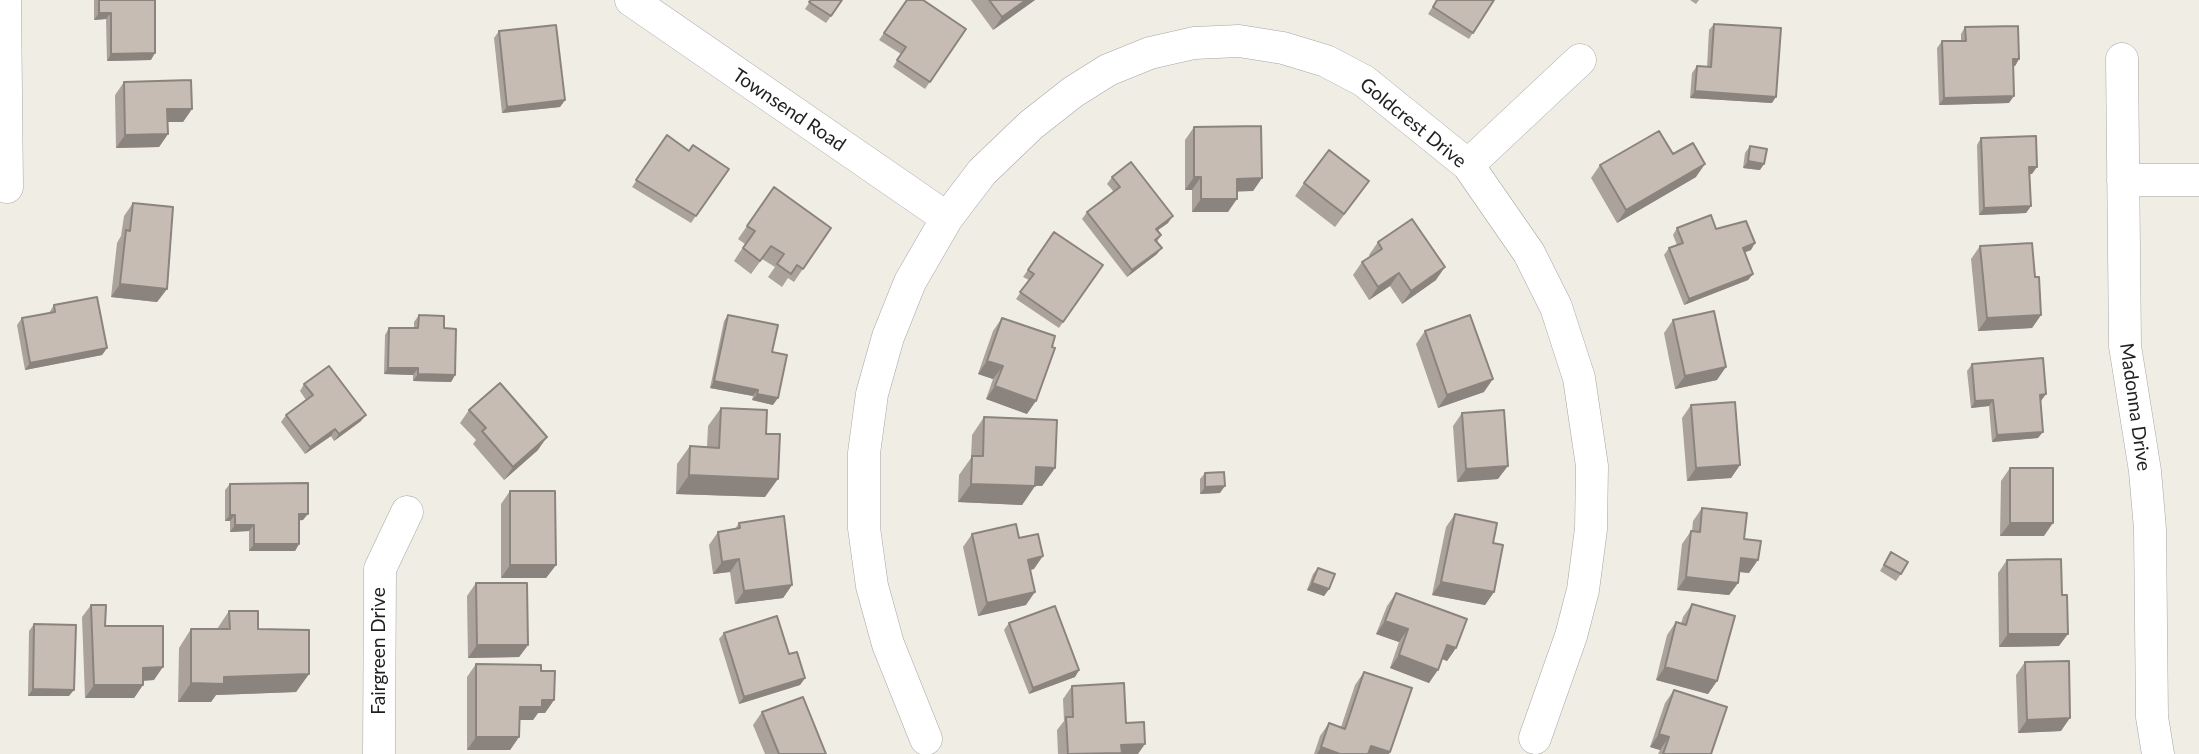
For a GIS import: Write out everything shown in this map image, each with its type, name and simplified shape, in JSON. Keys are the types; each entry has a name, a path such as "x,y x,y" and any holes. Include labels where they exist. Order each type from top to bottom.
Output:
{"street":[{"path":"5,0 7,187"},
{"name":"Townsend Road","path":"631,0 947,218"},
{"name":"Goldcrest Drive","path":"926,739 888,644 873,586 864,528 864,453 872,394 888,337 910,282 947,218 982,172 1031,125 1073,92 1108,70 1139,57 1194,43 1239,41 1272,46 1326,61 1364,81 1468,165 1529,253 1556,307 1579,378 1592,466 1591,529 1583,590 1571,636 1535,738"},
{"name":"Madonna Drive","path":"2122,59 2125,346 2145,471 2150,528 2152,717 2158,754"},
{"path":"1468,165 1580,60"},
{"path":"2123,180 2199,180"},
{"name":"Fairgreen Drive","path":"379,754 380,569 407,512"}],"building":[{"path":"99,0 155,0 155,53 111,54 111,13 99,13"},
{"path":"842,0 831,16 809,2"},
{"path":"907,0 923,0 966,29 930,82 897,60 906,47 884,33"},
{"path":"989,0 1026,0 1002,17"},
{"path":"1437,0 1494,0 1473,33 1433,7"},
{"path":"1714,24 1781,28 1776,97 1695,91 1697,66 1711,67"},
{"path":"556,25 565,100 507,107 499,31"},
{"path":"2018,26 2019,59 2013,59 2014,96 1944,98 1942,41 1966,41 1965,27"},
{"path":"191,80 192,109 167,109 168,134 125,135 124,82"},
{"path":"1261,126 1262,178 1237,179 1237,199 1201,199 1201,177 1194,177 1194,127"},
{"path":"1659,131 1673,154 1693,143 1705,164 1626,210 1600,165"},
{"path":"667,135 689,151 693,145 729,169 696,216 636,180"},
{"path":"2036,136 2037,167 2029,167 2031,206 1984,208 1981,138"},
{"path":"1750,146 1767,149 1764,164 1748,161"},
{"path":"1329,150 1369,181 1344,214 1304,183"},
{"path":"1131,162 1173,216 1156,229 1161,235 1155,240 1162,248 1132,270 1087,212 1120,187 1112,177"},
{"path":"774,187 831,228 803,269 797,265 791,274 777,264 784,254 771,246 760,261 743,248 755,231 747,226"},
{"path":"133,203 173,207 167,289 120,284 126,230 130,231"},
{"path":"1711,215 1716,229 1746,221 1755,243 1743,248 1753,274 1689,299 1669,248 1683,243 1677,228"},
{"path":"1412,219 1445,267 1411,291 1399,273 1378,287 1362,262 1382,249 1378,242"},
{"path":"1054,232 1103,265 1063,322 1020,292 1034,274 1028,270"},
{"path":"2032,243 2035,277 2039,277 2041,315 1987,318 1980,246"},
{"path":"97,297 107,348 30,363 22,318 55,312 54,305"},
{"path":"1714,311 1726,367 1685,376 1673,320"},
{"path":"419,315 444,316 444,328 456,329 455,375 418,374 418,368 388,368 389,328 418,328"},
{"path":"728,315 778,325 772,352 787,355 778,398 757,394 758,390 714,381"},
{"path":"1470,315 1493,379 1447,395 1425,331"},
{"path":"1002,318 1055,336 1052,347 1055,348 1036,401 995,386 1003,366 987,361"},
{"path":"2043,358 2046,394 2040,395 2043,432 1997,435 1993,400 1975,401 1972,364"},
{"path":"329,366 366,415 339,434 335,429 310,447 286,415 313,395 304,384"},
{"path":"500,383 547,437 513,467 482,431 486,428 469,410"},
{"path":"1735,402 1740,465 1696,468 1691,405"},
{"path":"721,408 767,410 766,434 780,434 778,479 689,475 690,446 719,448"},
{"path":"1504,410 1508,466 1466,469 1462,413"},
{"path":"984,417 1057,420 1055,468 1036,467 1035,486 971,484 972,456 983,456"},
{"path":"2010,468 2053,468 2053,523 2010,523"},
{"path":"1224,472 1225,486 1205,487 1205,473"},
{"path":"308,483 308,514 299,514 299,544 254,544 254,525 235,525 235,515 230,515 230,484"},
{"path":"510,491 555,491 556,565 510,565"},
{"path":"1702,508 1747,513 1744,539 1761,541 1758,560 1741,558 1738,583 1686,577 1691,531 1700,532"},
{"path":"1455,514 1497,523 1493,543 1503,545 1494,592 1441,582"},
{"path":"784,516 792,585 744,591 739,559 722,562 718,532 740,528 739,523"},
{"path":"1016,524 1019,538 1038,534 1043,556 1028,560 1035,592 987,603 972,534"},
{"path":"1891,552 1908,562 1901,574 1884,565"},
{"path":"2061,559 2062,595 2067,595 2068,634 2008,634 2007,560"},
{"path":"1318,568 1335,574 1329,589 1312,583"},
{"path":"476,583 527,583 528,645 477,645"},
{"path":"1396,593 1467,619 1456,648 1447,645 1438,670 1399,655 1408,629 1385,621"},
{"path":"1692,604 1735,616 1717,681 1665,667 1676,622 1686,625"},
{"path":"91,605 106,605 105,626 163,626 163,667 143,668 143,685 94,685"},
{"path":"1055,606 1079,670 1033,688 1009,623"},
{"path":"229,611 258,611 258,629 309,630 309,674 224,677 224,684 191,683 191,629 230,629"},
{"path":"777,616 789,654 797,652 805,678 744,697 724,633"},
{"path":"34,624 76,625 74,690 33,689"},
{"path":"2069,661 2070,718 2027,720 2025,662"},
{"path":"476,664 541,665 541,671 555,671 554,700 542,700 542,707 520,707 519,737 476,737"},
{"path":"1364,672 1412,688 1390,752 1371,746 1368,754 1340,754 1321,747 1329,723 1345,729"},
{"path":"1124,683 1126,723 1144,722 1145,744 1121,745 1122,753 1068,754 1066,717 1073,717 1072,686"},
{"path":"1674,690 1727,707 1711,754 1663,754 1669,737 1659,734"},
{"path":"803,697 826,754 779,754 762,712"}]}
